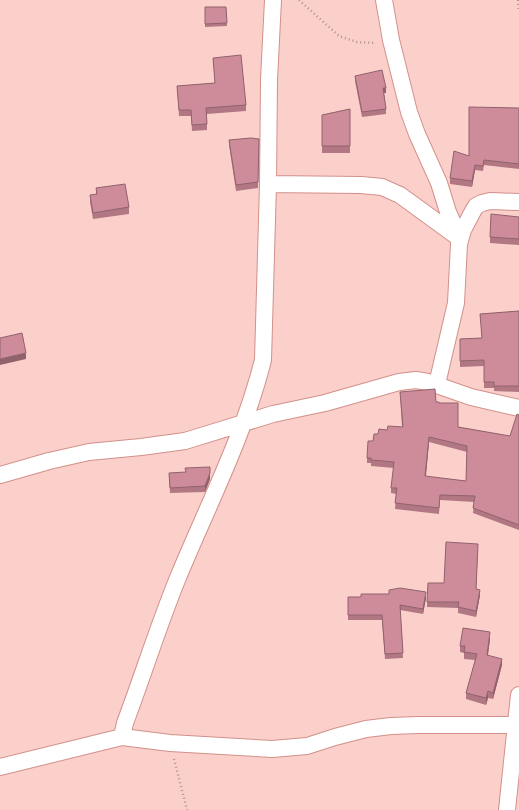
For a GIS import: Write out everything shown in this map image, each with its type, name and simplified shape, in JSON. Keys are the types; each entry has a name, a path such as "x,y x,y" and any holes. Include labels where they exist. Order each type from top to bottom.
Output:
{"street":[{"path":"122,737 125,723 177,581 243,424 256,388 263,360 268,184 269,80 273,0"},
{"path":"384,0 394,54 409,112 439,183 448,212 460,239"},
{"path":"268,184 361,185 382,187 400,195 460,239"},
{"path":"437,384 456,303 460,239 469,218 476,206 482,203 490,201 519,202"},
{"path":"0,475 49,461 89,452 185,441 273,414 325,403 399,382 416,380 437,384 445,389 471,397 519,408"},
{"path":"507,810 519,695"},
{"path":"0,767 122,737 170,744 272,750 307,746 366,729 391,726 418,724 517,725"}],"path":[{"path":"299,0 339,36 357,42 384,46 394,54"},
{"path":"518,0 519,11"},
{"path":"170,744 187,810"}],"building":[{"path":"205,7 226,7 227,23 205,24"},
{"path":"241,55 246,105 206,108 207,124 192,125 191,110 179,110 177,86 215,83 213,58"},
{"path":"382,70 386,88 383,88 386,109 362,112 355,76"},
{"path":"469,107 519,108 519,164 484,160 483,166 475,165 472,181 450,178 454,151 469,156"},
{"path":"350,109 350,146 322,146 322,115"},
{"path":"251,138 259,139 258,182 236,185 229,140"},
{"path":"125,184 129,207 93,213 90,195 97,194 96,188"},
{"path":"491,214 519,217 519,239 490,237"},
{"path":"519,311 519,386 494,386 494,382 484,382 484,360 460,361 460,339 482,338 480,314"},
{"path":"22,333 26,353 0,359 0,338"},
{"path":"435,389 436,402 458,403 458,427 510,436 517,414 519,415 519,525 473,508 475,496 440,495 439,508 395,503 397,488 391,488 394,462 371,460 371,458 367,458 368,441 373,441 374,434 378,434 379,429 387,430 388,426 403,427 400,392","holes":["429,437 467,446 466,481 425,476"]},
{"path":"210,467 210,473 205,486 170,488 169,473 186,472 185,468"},
{"path":"446,542 478,544 476,589 480,590 476,611 458,607 459,602 427,602 428,583 444,583"},
{"path":"400,588 426,592 423,609 400,605 403,653 385,654 382,615 348,615 348,597 361,597 361,594 389,594 389,590"},
{"path":"463,628 490,632 487,655 502,659 493,693 488,691 486,698 466,693 477,654 464,652 465,646 460,646"}]}
